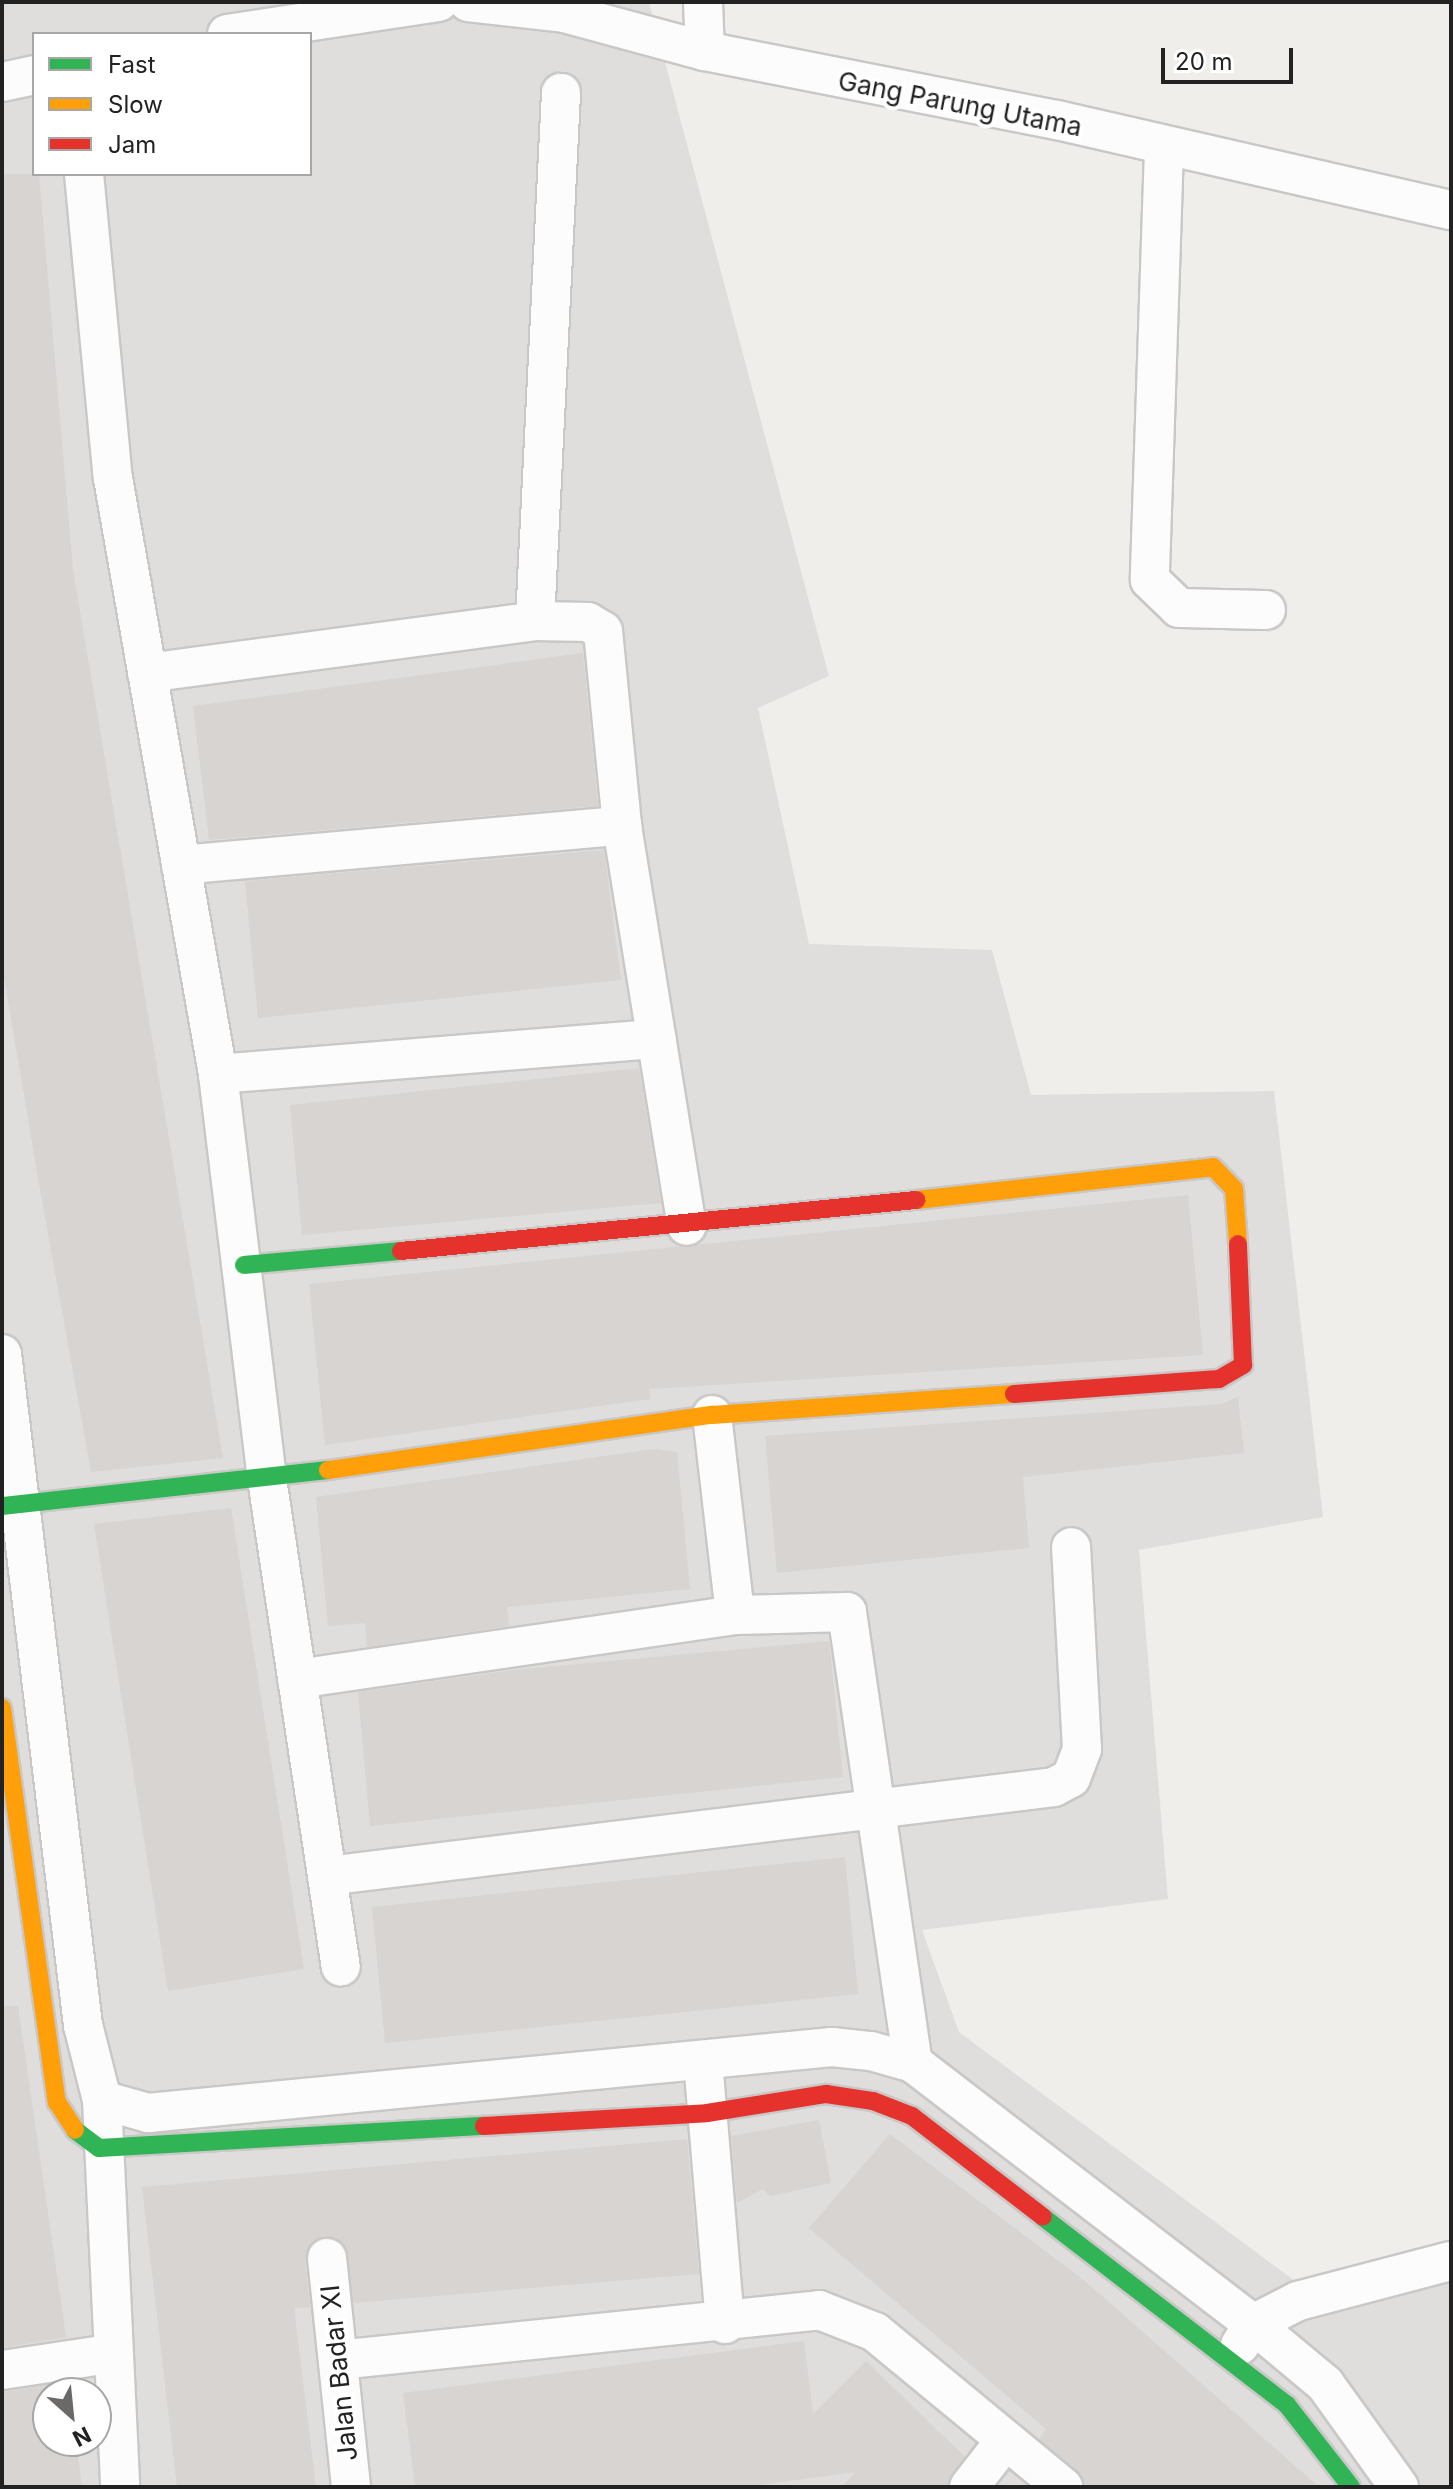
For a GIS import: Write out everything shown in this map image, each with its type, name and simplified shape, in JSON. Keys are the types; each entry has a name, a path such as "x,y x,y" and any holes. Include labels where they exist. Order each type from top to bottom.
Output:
{"street":[{"path":"240,32 439,2"},
{"name":"Gang Parung Utama","path":"468,2 564,13 705,51 1057,120 1164,149 1451,210"},
{"path":"703,2 705,51"},
{"path":"2,82 32,75"},
{"path":"535,621 561,93"},
{"path":"1164,149 1150,580 1179,608 1266,610"},
{"path":"84,176 113,478 218,1074 244,1265 267,1479 341,1966"},
{"path":"147,673 535,621 588,622 603,631 622,826 687,1226"},
{"path":"181,865 622,826"},
{"path":"218,1074 657,1039"},
{"path":"12,1505 267,1479 712,1415 1232,1374 1246,1349 1234,1189 1223,1172 1198,1167 687,1226 244,1265"},
{"path":"2,1354 12,1505 83,2025 102,2100 99,2148 109,2354 120,2487"},
{"path":"712,1415 735,1615"},
{"path":"327,1876 881,1813 1054,1787 1071,1778 1082,1749 1071,1547"},
{"path":"297,1679 735,1615 834,1610 853,1619 913,2063"},
{"path":"2,1708 4,1743 57,2102 72,2128 99,2148 707,2113 826,2094 912,2116 1287,2405 1351,2487"},
{"path":"102,2100 148,2113 832,2047 913,2063 1253,2324 1325,2384 1399,2487"},
{"path":"703,2061 725,2324"},
{"name":"Jalan Badar XI","path":"327,2258 351,2487"},
{"path":"1230,2360 1253,2324 1298,2301 1451,2261"},
{"path":"338,2360 725,2324 819,2310 849,2318 1063,2487"},
{"path":"2,2370 109,2354"},
{"path":"969,2487 1005,2441"}],"shaded area":[{"path":"2,2 649,2 829,676 758,708 809,944 992,950 1031,1095 1274,1091 1323,1517 1139,1550 1168,1899 922,1930 959,2032 1330,2307 1451,2278 1451,2487 2,2487"}],"building":[{"path":"2,174 32,174 39,176 73,570 223,1458 91,1472 2,965"},
{"path":"583,653 598,806 209,840 193,706"},
{"path":"604,850 621,980 258,1018 245,881"},
{"path":"639,1068 661,1203 302,1235 290,1105"},
{"path":"1188,1195 1203,1355 649,1389 650,1399 325,1445 309,1284"},
{"path":"1238,1397 1244,1453 1023,1477 1029,1548 777,1573 765,1436 1221,1404"},
{"path":"654,1449 677,1452 690,1589 507,1607 509,1626 367,1647 365,1623 328,1626 316,1497"},
{"path":"231,1508 304,1969 168,1991 94,1524"},
{"path":"829,1641 843,1777 370,1826 358,1692 513,1670"},
{"path":"845,1857 858,1994 385,2043 372,1907"},
{"path":"2,2006 18,2006 66,2337 2,2348"},
{"path":"819,2120 831,2183 770,2196 763,2189 737,2203 731,2136"},
{"path":"890,2134 1085,2281 1319,2487 1084,2487 1077,2470 1039,2439 1046,2429 809,2228"},
{"path":"687,2139 699,2274 354,2303 345,2246 335,2238 315,2240 305,2260 310,2307 294,2308 316,2487 177,2487 142,2187"},
{"path":"804,2341 813,2414 866,2361 965,2457 947,2487 841,2487 856,2472 744,2487 415,2487 403,2393"},
{"path":"32,2388 32,2457 78,2457 82,2487 2,2487 2,2392"}],"traffic: fast":[{"path":"244,1265 401,1251"},
{"path":"2,1506 328,1470"},
{"path":"75,2130 99,2148 484,2126"},
{"path":"1043,2217 1287,2405 1351,2487"}],"traffic: slow":[{"path":"916,1200 1213,1167 1234,1189 1238,1244"},
{"path":"328,1470 712,1415 1014,1394"},
{"path":"2,1708 57,2102 75,2130"}],"traffic: jam":[{"path":"401,1251 916,1200"},
{"path":"1014,1394 1219,1379 1243,1365 1238,1244"},
{"path":"484,2126 707,2113 826,2094 873,2101 912,2116 1043,2217"}]}
